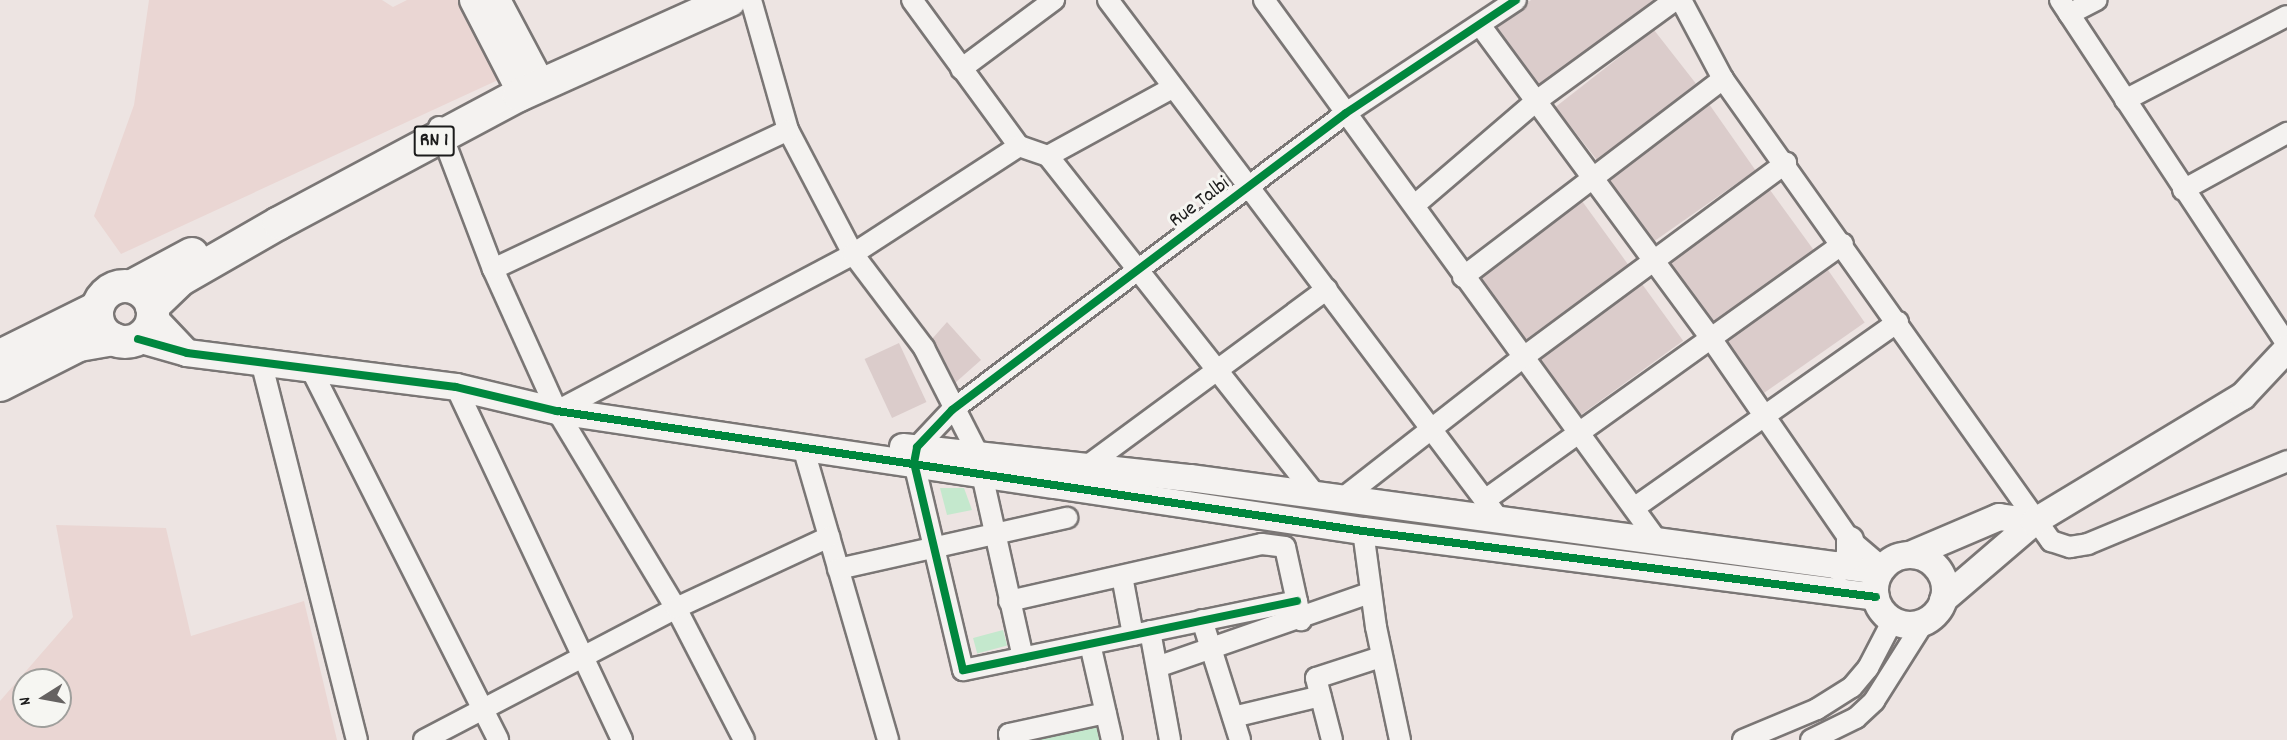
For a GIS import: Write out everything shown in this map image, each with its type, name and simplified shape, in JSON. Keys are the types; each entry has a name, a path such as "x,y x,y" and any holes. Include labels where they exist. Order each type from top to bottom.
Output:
{"main road":[{"path":"474,0 529,84"},
{"path":"496,0 529,84"},
{"name":"RN 1","path":"137,318 180,280 440,129 529,84 680,0"},
{"name":"RN 1","path":"529,84 730,0"},
{"path":"4,350 97,308 100,326 137,318"},
{"path":"0,385 137,318"}],"street":[{"path":"752,0 788,130 853,254 924,348 948,389 952,410 978,463 1023,658"},
{"path":"912,0 1019,146 1048,156 1137,272 1316,495"},
{"path":"961,69 1054,0"},
{"path":"1108,0 1172,88 1492,509"},
{"path":"1264,0 1416,204 1463,277 1525,356 1656,539"},
{"name":"Rue Talbi","path":"916,455 952,410 1249,189 1346,113 1516,0"},
{"path":"1416,204 1535,102 1675,0"},
{"path":"1681,0 1723,79 1786,163 1898,322 2034,522 2051,541 2079,546 2287,461"},
{"path":"2097,0 2065,7 2182,190 2287,344"},
{"path":"2125,100 2287,16"},
{"path":"1480,25 1710,337 1851,540 1881,570"},
{"path":"1463,277 1723,79"},
{"path":"1048,156 1172,88"},
{"path":"440,129 493,269 557,411 676,608 744,740"},
{"path":"493,269 788,130"},
{"path":"2182,190 2287,134"},
{"path":"557,411 853,254 1019,146"},
{"path":"1343,498 1525,356 1655,263 1786,163"},
{"path":"1492,509 1579,432 1843,244"},
{"path":"1087,466 1327,289"},
{"path":"137,318 187,352 456,387 557,411 803,447 916,455 978,463 1362,531 1876,597 1893,620 1908,624 1924,622"},
{"path":"1634,508 1767,417 1898,322"},
{"path":"1811,740 1856,718 1874,701 1924,622 1943,600 2034,522 2243,396 2287,349"},
{"path":"261,361 357,740"},
{"path":"311,369 498,740"},
{"path":"456,387 622,740"},
{"path":"803,447 888,740"},
{"path":"916,455 934,548 963,670 1297,601"},
{"path":"978,463 1087,466 1343,498 1492,509 1656,539 1840,568 1881,570 1910,555 2000,517 2034,522"},
{"path":"838,569 1067,518"},
{"path":"1362,531 1370,593 1400,740"},
{"path":"424,740 676,608 829,537"},
{"path":"1840,568 1850,556 1851,540"},
{"path":"1009,601 1262,544 1285,547 1301,620"},
{"path":"1910,555 1935,566 1944,582 1943,600"},
{"path":"1876,597 1881,570"},
{"path":"1122,576 1142,633 1157,666 1170,740"},
{"path":"1157,666 1301,620 1370,593"},
{"path":"1202,620 1240,740"},
{"path":"1743,740 1817,709 1852,687 1868,668 1893,620"},
{"path":"1090,644 1112,740"},
{"path":"1332,740 1316,678 1382,657"},
{"path":"1233,717 1320,696"},
{"path":"1010,740 1009,734 1106,713"}],"shaded area":[{"path":"149,0 382,0 393,7 407,0 458,0 498,80 121,254 94,216 134,105"},
{"path":"56,525 166,528 191,636 304,601 337,740 0,740 0,701 12,687 12,728 72,728 72,668 29,668 73,617"}],"green space":[{"path":"940,488 964,488 972,510 947,515"},
{"path":"1003,630 1007,645 977,653 973,638"},
{"path":"1097,725 1099,740 1025,740"}],"building":[{"path":"1531,0 1655,0 1539,84 1497,27"},
{"path":"1654,30 1696,84 1597,161 1555,107"},
{"path":"1709,104 1755,170 1653,242 1607,176"},
{"path":"1770,190 1813,250 1714,322 1670,262"},
{"path":"1582,201 1628,265 1526,340 1479,276"},
{"path":"1828,270 1865,322 1764,393 1727,341"},
{"path":"1642,284 1683,341 1580,415 1539,359"},
{"path":"947,322 981,360 955,383 932,339"},
{"path":"899,343 926,402 892,418 865,359"}],"cycle path":[{"path":"1297,601 963,670 914,463 917,447 952,410 1346,113 1516,0"},
{"path":"138,339 187,353 456,387 557,411 1363,531 1876,597"}]}
